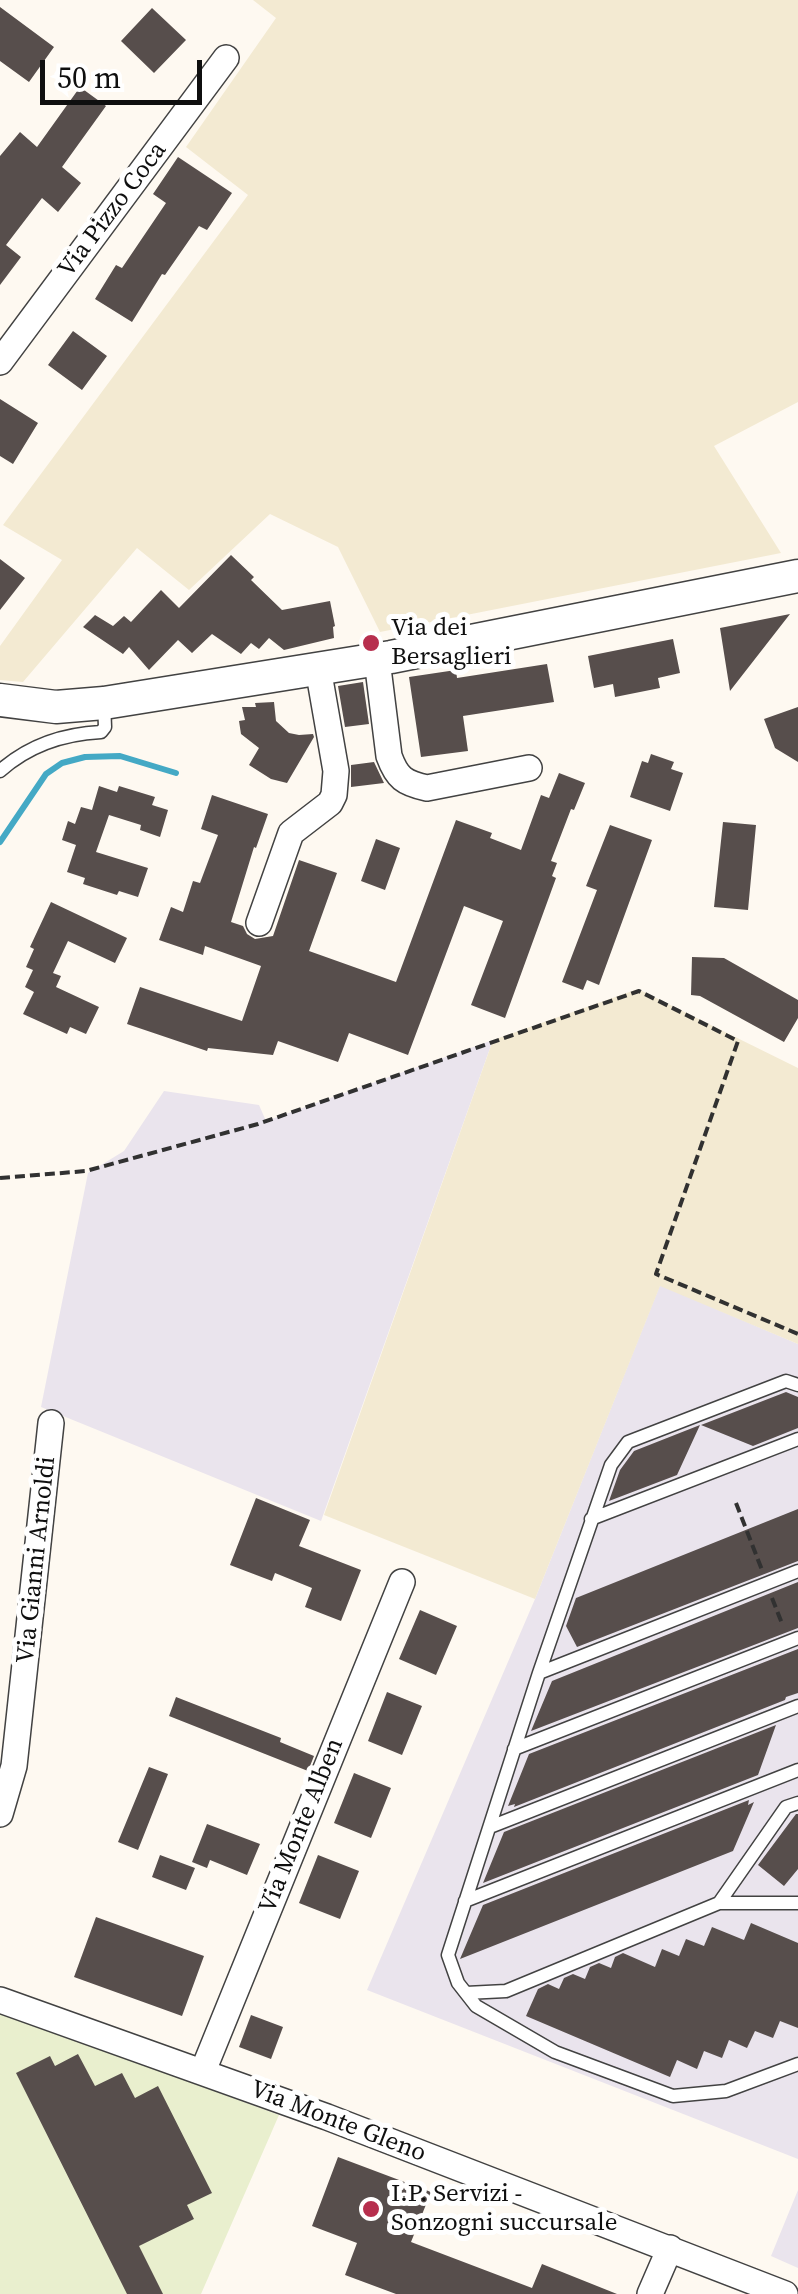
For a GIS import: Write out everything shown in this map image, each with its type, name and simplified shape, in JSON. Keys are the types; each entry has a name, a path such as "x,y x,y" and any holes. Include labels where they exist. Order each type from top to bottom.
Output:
{"street":[{"name":"Via Pizzo Coca","path":"0,362 226,58"},
{"path":"0,700 56,708 104,704 377,660 798,576"},
{"path":"377,660 389,756 401,778 427,788 529,768"},
{"path":"259,922 292,833 330,803 334,795 336,771 318,668"},
{"name":"Via Gianni Arnoldi","path":"0,1814 14,1766 52,1423"},
{"name":"Via Monte Alben","path":"203,2071 402,1582"},
{"name":"Via Monte Gleno","path":"0,2000 203,2071 785,2294"},
{"path":"650,2294 670,2248"}],"lane":[{"path":"0,771 37,744 100,732 105,727 104,704"},
{"path":"798,1385 786,1381 628,1442 611,1465 538,1673 448,1955 458,1983 476,2006 555,2052 672,2096 726,2092 798,2064"},
{"path":"591,1519 798,1438"},
{"path":"538,1673 798,1571"},
{"path":"514,1749 798,1638"},
{"path":"490,1827 798,1706"},
{"path":"465,1901 798,1770"},
{"path":"719,1903 786,1807 798,1803"},
{"path":"466,1993 506,1991 719,1903 798,1903"}],"path":[{"path":"0,1178 86,1171 258,1124 638,991 738,1041 656,1274 798,1334"}],"shaded area":[{"path":"253,0 798,0 798,402 714,446 781,553 380,632 338,547 270,514 189,590 137,548 23,682 0,680 0,646 62,560 3,525 248,195 186,147 276,18"},
{"path":"638,989 798,1068 798,1344 660,1286 535,1599 324,1515 493,1040"},
{"path":"493,1040 321,1521 41,1407 88,1173 124,1151 164,1091 259,1105 266,1121"},
{"path":"660,1285 798,1344 798,2159 367,1990 535,1599"},
{"path":"798,2190 798,2268 771,2256"}],"green space":[{"path":"0,2012 279,2115 201,2294 0,2294"}],"building":[{"path":"0,7 54,47 29,82 0,61"},
{"path":"152,8 186,40 154,73 121,41"},
{"path":"80,87 106,106 62,167 81,183 58,212 42,198 6,245 21,257 0,285 0,156 20,132 37,147"},
{"path":"178,157 232,193 207,230 199,226 132,322 95,299 116,265 122,268 166,203 153,194"},
{"path":"73,331 107,356 82,390 48,365"},
{"path":"0,399 38,423 13,464 0,456"},
{"path":"231,555 282,610 330,601 334,638 284,650 269,638 259,649 251,643 241,654 212,634 192,653 178,640 149,670 129,647 123,654 83,627 95,615 113,626 124,616 131,622 161,590 179,608"},
{"path":"0,559 25,578 0,610"},
{"path":"790,614 730,691 720,628"},
{"path":"673,639 680,673 658,678 660,688 615,697 613,684 594,688 588,656"},
{"path":"547,664 554,702 463,716 468,751 421,757 409,677 456,670 457,678"},
{"path":"363,682 369,724 345,727 338,686"},
{"path":"274,702 276,721 289,733 314,737 287,783 271,779 249,765 259,748 241,734 239,721 245,720 242,707"},
{"path":"798,707 798,762 775,748 764,719"},
{"path":"651,754 674,762 671,769 683,773 670,811 630,797 642,761 648,763"},
{"path":"374,762 384,783 351,787 351,765"},
{"path":"559,773 585,783 551,861 557,863 552,876 556,878 505,1018 471,1005 503,921 464,906 408,1055 349,1033 338,1062 278,1041 273,1055 208,1048 207,1051 127,1024 140,987 242,1021 261,966 205,946 203,955 159,940 171,907 183,912 193,881 200,883 218,835 201,829 212,795 268,814 231,922 243,926 255,939 273,936 299,860 337,873 309,951 396,982 456,820 492,833 490,838 521,850 541,795 549,798"},
{"path":"99,786 117,792 119,786 155,797 152,805 168,810 160,837 140,830 141,825 109,815 96,852 148,868 138,897 83,884 85,878 67,872 76,845 62,840 68,821 75,824 81,807 92,810"},
{"path":"723,822 756,825 748,910 714,907"},
{"path":"610,825 652,840 599,985 587,980 583,990 562,982 597,890 586,886"},
{"path":"376,839 400,848 385,890 361,881"},
{"path":"51,902 127,938 115,963 68,941 53,973 61,976 56,987 99,1007 86,1034 70,1027 67,1034 23,1014 34,992 25,987 33,970 26,967 34,949 30,947"},
{"path":"692,957 724,958 798,1000 798,1018 784,1042 700,996 691,995"},
{"path":"786,1392 798,1397 798,1428 753,1446 701,1425"},
{"path":"700,1425 677,1475 609,1501 620,1470 634,1451"},
{"path":"256,1498 310,1520 299,1546 361,1570 341,1621 305,1607 312,1588 275,1573 272,1581 230,1565"},
{"path":"798,1509 798,1561 577,1647 566,1626 576,1598"},
{"path":"798,1582 798,1628 531,1731 552,1681"},
{"path":"420,1610 457,1626 436,1675 399,1659"},
{"path":"798,1649 798,1693 514,1807 515,1804 508,1806 529,1754"},
{"path":"387,1692 422,1706 402,1755 368,1741"},
{"path":"176,1697 281,1738 280,1742 314,1756 308,1771 169,1716"},
{"path":"776,1725 758,1775 483,1883 504,1832"},
{"path":"149,1767 168,1774 138,1850 118,1842"},
{"path":"354,1773 391,1788 371,1838 334,1823"},
{"path":"749,1800 748,1805 754,1802 733,1851 460,1959 483,1905"},
{"path":"796,1814 798,1869 784,1886 758,1865"},
{"path":"207,1824 260,1844 247,1875 210,1860 207,1868 192,1862"},
{"path":"160,1855 195,1868 186,1890 152,1877"},
{"path":"318,1855 359,1871 340,1919 299,1903"},
{"path":"96,1917 204,1956 182,2016 74,1977"},
{"path":"751,1923 798,1943 798,2028 780,2021 773,2038 755,2031 747,2048 729,2040 722,2058 704,2051 697,2069 677,2060 670,2077 526,2016 538,1989 548,1984 559,1989 564,1978 573,1974 585,1979 590,1967 599,1963 611,1968 615,1957 623,1953 655,1967 662,1949 679,1956 686,1939 704,1946 712,1927 744,1940"},
{"path":"251,2015 283,2027 271,2059 239,2047"},
{"path":"78,2054 95,2086 122,2073 135,2098 158,2086 212,2193 187,2205 194,2219 139,2246 163,2294 127,2294 16,2073 50,2056 55,2066"},
{"name":"I.P. Servizi - Sonzogni succursale","path":"338,2157 431,2192 411,2242 532,2288 542,2264 617,2294 396,2294 345,2275 357,2243 312,2226"}],"waterway":[{"path":"0,842 46,774 62,763 85,757 120,756 176,773"}],"place":[{"name":"Via dei Bersaglieri","path":"371,643"},
{"name":"I.P. Servizi - Sonzogni succursale","path":"371,2209"}]}
